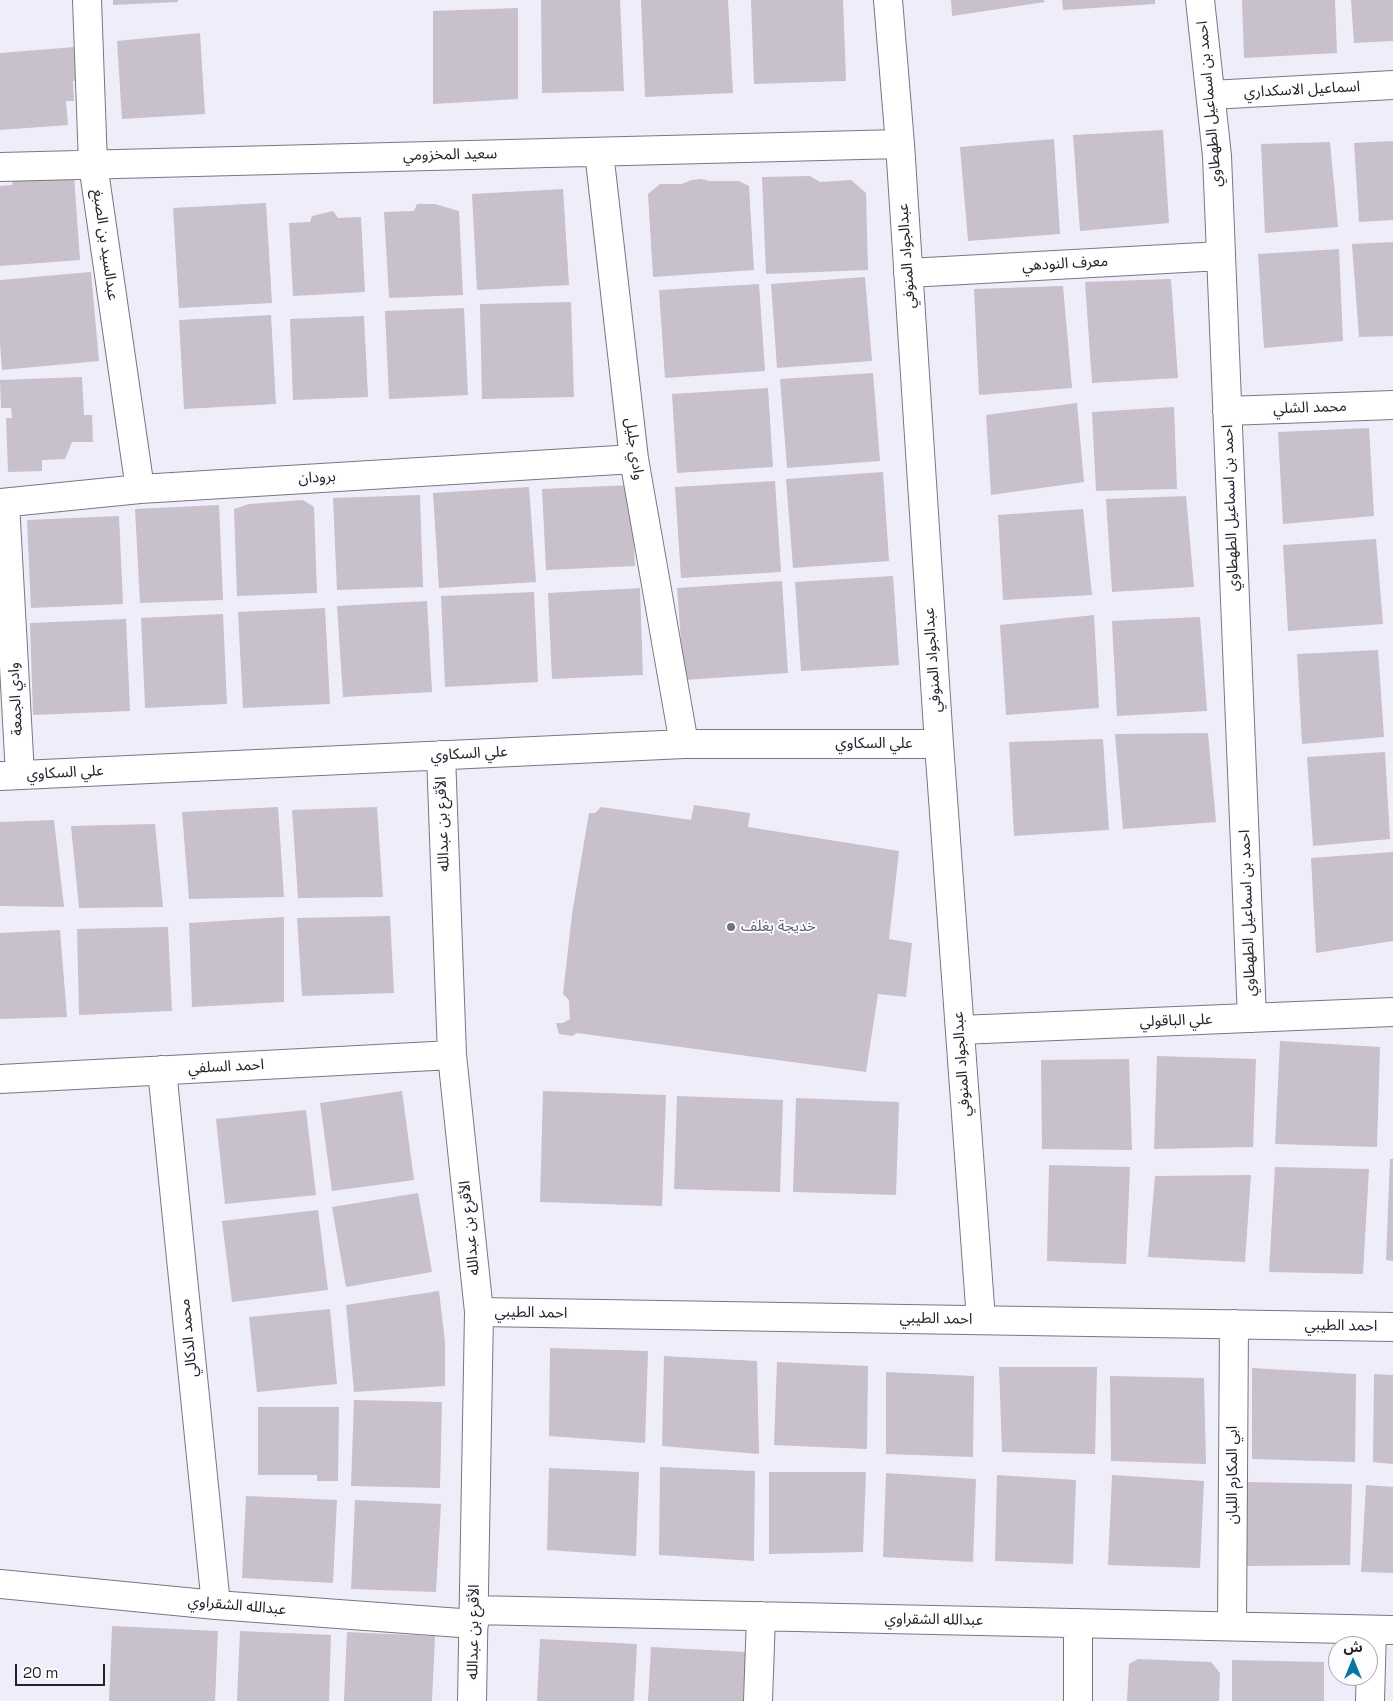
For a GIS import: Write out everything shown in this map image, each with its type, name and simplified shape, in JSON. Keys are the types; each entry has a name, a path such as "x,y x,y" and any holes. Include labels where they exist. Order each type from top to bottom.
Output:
{"street":[{"name":"عبدالسيد بن الصبغ","path":"87,0 93,164 140,488"},
{"name":"عبدالجواد المنوفي","path":"888,0 900,144 939,744 981,1320"},
{"name":"احمد بن اسماعيل الطهطاوي","path":"1200,0 1217,156 1252,1018"},
{"name":"اسماعيل الاسكداري","path":"1210,94 1393,85"},
{"name":"سعيد المخزومي","path":"0,167 900,144"},
{"name":"وادي جليل","path":"599,152 634,459 684,744"},
{"name":"معرف النودهي","path":"908,273 1221,256"},
{"name":"محمد الشلي","path":"1227,411 1393,405"},
{"name":"برودان","path":"2,503 140,488 634,459"},
{"name":"وادي الجمعة","path":"2,503 10,776"},
{"name":"علي السكاوي","path":"10,776 684,744 939,744"},
{"name":"الأقرع بن عبدالله","path":"441,755 452,1055 479,1312 472,1701"},
{"name":"علي الباقولي","path":"960,1030 1393,1012"},
{"name":"احمد السلفي","path":"0,1079 452,1055"},
{"name":"محمد الدكالي","path":"162,1070 216,1605"},
{"name":"احمد الطيبي","path":"479,1312 1393,1327"},
{"name":"ابي المكارم اللبان","path":"1232,1626 1234,1324"},
{"name":"عبدالله الشقراوي","path":"0,1584 216,1605 474,1617 762,1616 1383,1630"},
{"path":"758,1701 762,1616"},
{"path":"1078,1623 1078,1701"},
{"path":"1370,1701 1383,1630"}],"building":[{"path":"113,0 178,0 178,2 113,5"},
{"path":"541,0 620,0 624,91 542,93"},
{"path":"641,0 728,0 733,93 645,97"},
{"path":"751,0 843,0 846,81 754,84"},
{"path":"951,0 1044,0 1045,2 952,16"},
{"path":"1062,0 1155,0 1155,4 1063,10"},
{"path":"1242,0 1335,0 1337,53 1244,58"},
{"path":"1351,0 1393,0 1393,41 1354,43"},
{"path":"518,8 518,99 433,104 433,11"},
{"path":"200,33 205,114 122,119 117,41"},
{"path":"75,47 78,80 73,81 74,101 66,101 68,125 0,130 0,53"},
{"path":"1163,130 1169,223 1080,231 1073,135"},
{"path":"1054,139 1060,234 968,241 960,147"},
{"path":"1393,141 1393,220 1359,222 1354,143"},
{"path":"1330,142 1338,227 1265,233 1261,144"},
{"path":"74,175 80,260 0,266 0,186 12,185 13,179"},
{"path":"810,176 820,182 851,180 866,193 868,270 766,274 762,177"},
{"path":"701,179 709,181 739,181 749,186 754,270 653,277 648,194 660,184 681,184"},
{"path":"563,189 569,285 477,290 472,194"},
{"path":"266,203 272,303 179,308 173,208"},
{"path":"417,204 435,204 459,211 463,295 389,298 384,212 414,211"},
{"path":"333,211 338,218 361,217 365,292 293,296 289,223 310,222 312,216"},
{"path":"1393,242 1393,336 1359,337 1352,244"},
{"path":"1339,249 1343,341 1264,348 1258,254"},
{"path":"91,272 99,361 2,370 0,280"},
{"path":"865,277 872,361 777,368 771,284"},
{"path":"1171,279 1178,378 1092,383 1085,282"},
{"path":"759,284 765,371 665,378 659,290"},
{"path":"1063,286 1072,388 979,395 974,289"},
{"path":"571,302 574,397 482,399 480,304"},
{"path":"464,308 468,395 389,399 385,311"},
{"path":"271,315 276,404 184,409 179,320"},
{"path":"364,316 368,397 293,400 290,319"},
{"path":"873,373 880,461 787,468 780,379"},
{"path":"82,377 84,415 92,415 93,442 72,442 65,459 42,460 42,471 8,472 6,418 12,418 11,408 1,408 0,380"},
{"path":"768,388 773,467 677,473 672,394"},
{"path":"1077,403 1084,482 991,495 986,415"},
{"path":"1174,407 1177,489 1096,491 1092,412"},
{"path":"1369,428 1374,516 1283,524 1278,432"},
{"path":"883,472 889,561 793,568 786,479"},
{"path":"775,481 781,572 681,578 675,487"},
{"path":"631,485 635,566 546,570 542,489"},
{"path":"529,487 536,582 439,588 433,493"},
{"path":"420,495 423,587 337,590 333,498"},
{"path":"1186,496 1194,587 1112,592 1106,499"},
{"path":"303,500 314,507 317,593 237,596 234,509 249,504"},
{"path":"219,505 223,600 140,603 135,509"},
{"path":"1083,509 1092,595 1003,600 998,515"},
{"path":"119,516 123,604 31,608 27,520"},
{"path":"1376,539 1383,624 1288,631 1283,545"},
{"path":"893,576 899,665 801,671 795,582"},
{"path":"782,581 788,673 684,680 677,588"},
{"path":"640,588 643,675 552,679 548,593"},
{"path":"534,592 538,682 445,687 441,596"},
{"path":"427,601 432,692 343,697 337,606"},
{"path":"325,608 330,704 243,708 238,612"},
{"path":"223,614 227,704 145,708 141,618"},
{"path":"1094,615 1099,708 1006,715 1000,625"},
{"path":"1200,617 1207,711 1117,716 1112,621"},
{"path":"126,619 130,711 33,715 30,623"},
{"path":"1378,650 1384,737 1302,744 1297,654"},
{"path":"1208,733 1216,822 1123,829 1115,734"},
{"path":"1103,739 1109,830 1014,836 1009,742"},
{"path":"1385,752 1390,839 1313,846 1307,757"},
{"name":"خديجة بغلف","path":"694,805 750,813 748,827 899,851 889,939 912,943 906,997 878,994 866,1072 577,1033 572,1036 559,1034 556,1023 563,1023 570,1019 569,1000 563,994 572,914 589,813 595,813 601,807 691,820"},
{"path":"278,807 284,897 189,899 182,812"},
{"path":"377,807 383,897 298,898 292,810"},
{"path":"54,820 64,907 0,906 0,822"},
{"path":"155,824 163,907 79,908 71,826"},
{"path":"1393,852 1393,941 1316,953 1311,858"},
{"path":"390,916 394,993 302,996 297,918"},
{"path":"284,917 284,1002 192,1007 189,923"},
{"path":"168,927 172,1011 79,1015 77,929"},
{"path":"60,930 67,1017 0,1019 0,933"},
{"path":"1280,1041 1380,1047 1377,1147 1275,1144"},
{"path":"1157,1056 1256,1059 1253,1147 1154,1149"},
{"path":"1129,1059 1132,1150 1042,1149 1041,1060"},
{"path":"402,1091 414,1180 332,1191 320,1103"},
{"path":"543,1091 666,1095 662,1206 540,1202"},
{"path":"677,1096 783,1100 780,1192 674,1189"},
{"path":"796,1098 899,1102 896,1195 793,1192"},
{"path":"306,1110 316,1195 225,1204 216,1119"},
{"path":"1390,1159 1393,1159 1393,1261 1386,1260"},
{"path":"1049,1165 1130,1167 1126,1264 1047,1261"},
{"path":"1275,1167 1369,1169 1363,1274 1269,1272"},
{"path":"1251,1175 1245,1262 1148,1257 1155,1176"},
{"path":"418,1193 432,1272 346,1287 332,1207"},
{"path":"318,1210 328,1290 232,1302 222,1221"},
{"path":"439,1291 445,1342 445,1386 354,1392 346,1305"},
{"path":"330,1309 337,1384 257,1392 249,1317"},
{"path":"550,1348 648,1351 645,1443 549,1436"},
{"path":"664,1356 757,1361 759,1454 662,1446"},
{"path":"777,1362 868,1366 867,1449 774,1445"},
{"path":"999,1367 1097,1367 1095,1454 1002,1452"},
{"path":"1252,1368 1356,1374 1355,1462 1252,1459"},
{"path":"886,1372 974,1376 973,1457 886,1454"},
{"path":"1374,1374 1393,1375 1393,1464 1373,1462"},
{"path":"1110,1376 1204,1378 1206,1464 1111,1461"},
{"path":"354,1400 442,1402 440,1488 351,1486"},
{"path":"258,1407 339,1407 338,1481 317,1481 317,1475 258,1475"},
{"path":"660,1467 755,1471 754,1561 659,1555"},
{"path":"549,1468 639,1472 636,1556 547,1550"},
{"path":"769,1472 866,1472 863,1552 769,1554"},
{"path":"886,1473 976,1479 973,1562 883,1557"},
{"path":"997,1475 1076,1480 1073,1564 995,1561"},
{"path":"1112,1475 1204,1481 1200,1568 1108,1565"},
{"path":"1246,1482 1352,1484 1350,1565 1246,1566"},
{"path":"1366,1485 1393,1487 1393,1573 1361,1572"},
{"path":"246,1496 337,1500 333,1583 242,1578"},
{"path":"355,1500 441,1504 436,1592 351,1589"},
{"path":"112,1626 218,1631 215,1701 109,1701"},
{"path":"240,1631 331,1635 329,1701 237,1701"},
{"path":"347,1632 435,1636 432,1701 344,1701"},
{"path":"540,1639 637,1644 634,1701 537,1701"},
{"path":"651,1647 746,1652 743,1701 648,1701"},
{"path":"1138,1659 1211,1662 1220,1673 1219,1701 1127,1701 1129,1664"},
{"path":"1232,1660 1324,1662 1324,1701 1232,1701"}],"place":[{"name":"خديجة بغلف","path":"731,927"}]}
